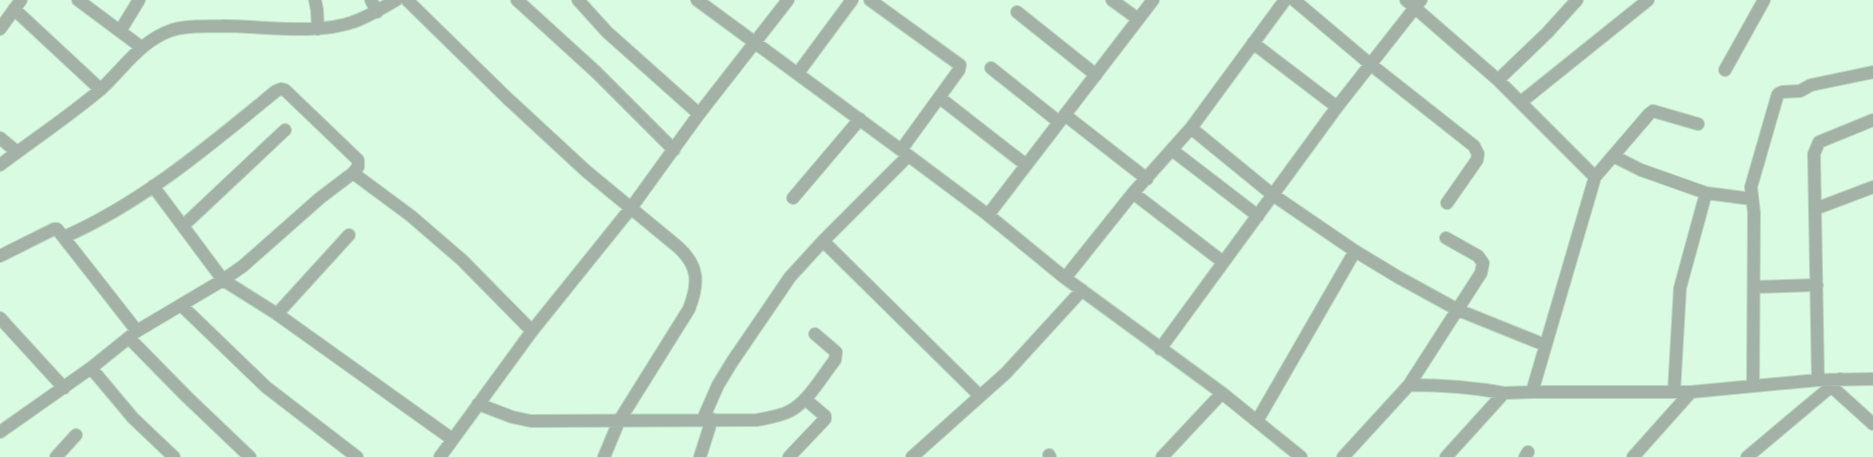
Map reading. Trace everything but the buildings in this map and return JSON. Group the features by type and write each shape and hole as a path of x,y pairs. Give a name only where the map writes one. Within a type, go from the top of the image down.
{"street":[{"path":"78,0 141,47"},
{"path":"120,31 139,0"},
{"path":"315,0 318,29"},
{"path":"371,0 377,12"},
{"path":"0,164 70,114 100,89 141,47 171,30 186,27 318,29 352,23 377,12 396,0"},
{"path":"408,0 507,98 586,171 689,257 696,273 695,294 689,309 619,421 604,457"},
{"path":"517,0 596,72 674,150"},
{"path":"578,0 613,37 699,114"},
{"path":"697,0 798,73 988,215 1065,278 1222,393 1301,457"},
{"path":"440,457 532,331 631,208 699,114 756,43 788,0"},
{"path":"798,73 852,0"},
{"path":"700,457 708,419 718,385 732,362 790,277 905,153 959,70 960,65 870,0"},
{"path":"1112,0 1138,20"},
{"path":"988,215 1153,0"},
{"path":"1065,278 1133,193 1191,128 1285,0"},
{"path":"1294,0 1370,64 1474,146 1478,154 1477,160 1447,203"},
{"path":"1498,80 1547,33 1577,0"},
{"path":"1521,102 1648,0"},
{"path":"1725,70 1764,0"},
{"path":"1160,348 1370,64 1414,2 1521,102 1595,177"},
{"path":"0,29 18,5 100,89"},
{"path":"1017,12 1096,75"},
{"path":"1253,43 1337,107"},
{"path":"991,68 1147,179"},
{"path":"1753,386 1755,287 1754,213 1750,187 1778,94 1782,92 1800,91 1811,85 1873,72"},
{"path":"0,432 92,368 133,335 223,280 242,266 320,198 353,173 358,167 358,160 285,90 281,89 276,91 153,186 81,230 64,237"},
{"path":"940,98 1026,165"},
{"path":"1532,392 1595,177 1653,111 1698,124"},
{"path":"793,198 860,119"},
{"path":"1818,380 1814,154 1819,142 1873,120"},
{"path":"1191,128 1273,195 1355,250 1428,295 1458,310 1545,345"},
{"path":"184,226 285,130"},
{"path":"0,138 17,152"},
{"path":"1172,150 1258,216"},
{"path":"1613,156 1641,170 1706,193 1752,200"},
{"path":"353,173 411,216 462,260 532,331"},
{"path":"153,186 223,280 277,314 452,439"},
{"path":"1815,209 1873,187"},
{"path":"1133,193 1223,262"},
{"path":"1674,392 1680,288 1706,193"},
{"path":"0,256 56,229 64,237 133,335 187,397 250,457"},
{"path":"277,314 349,235"},
{"path":"1343,457 1409,385 1481,273 1483,263 1478,256 1446,238"},
{"path":"823,241 980,396"},
{"path":"1257,421 1355,250"},
{"path":"1755,287 1817,285"},
{"path":"912,457 1006,373 1082,290"},
{"path":"181,305 266,387 358,457"},
{"path":"2,323 64,388"},
{"path":"478,404 512,417 531,420 757,420 791,411 805,399 837,356 836,352 815,334"},
{"path":"92,368 133,418 174,457"},
{"path":"1409,385 1452,385 1504,394 1532,392 1690,392 1818,380 1836,382 1873,379"},
{"path":"1836,382 1873,424"},
{"path":"1747,457 1836,382"},
{"path":"1633,457 1690,392"},
{"path":"1162,457 1222,393"},
{"path":"1446,457 1504,394"},
{"path":"789,457 825,419 825,416 805,399"},
{"path":"56,457 76,435"}]}
